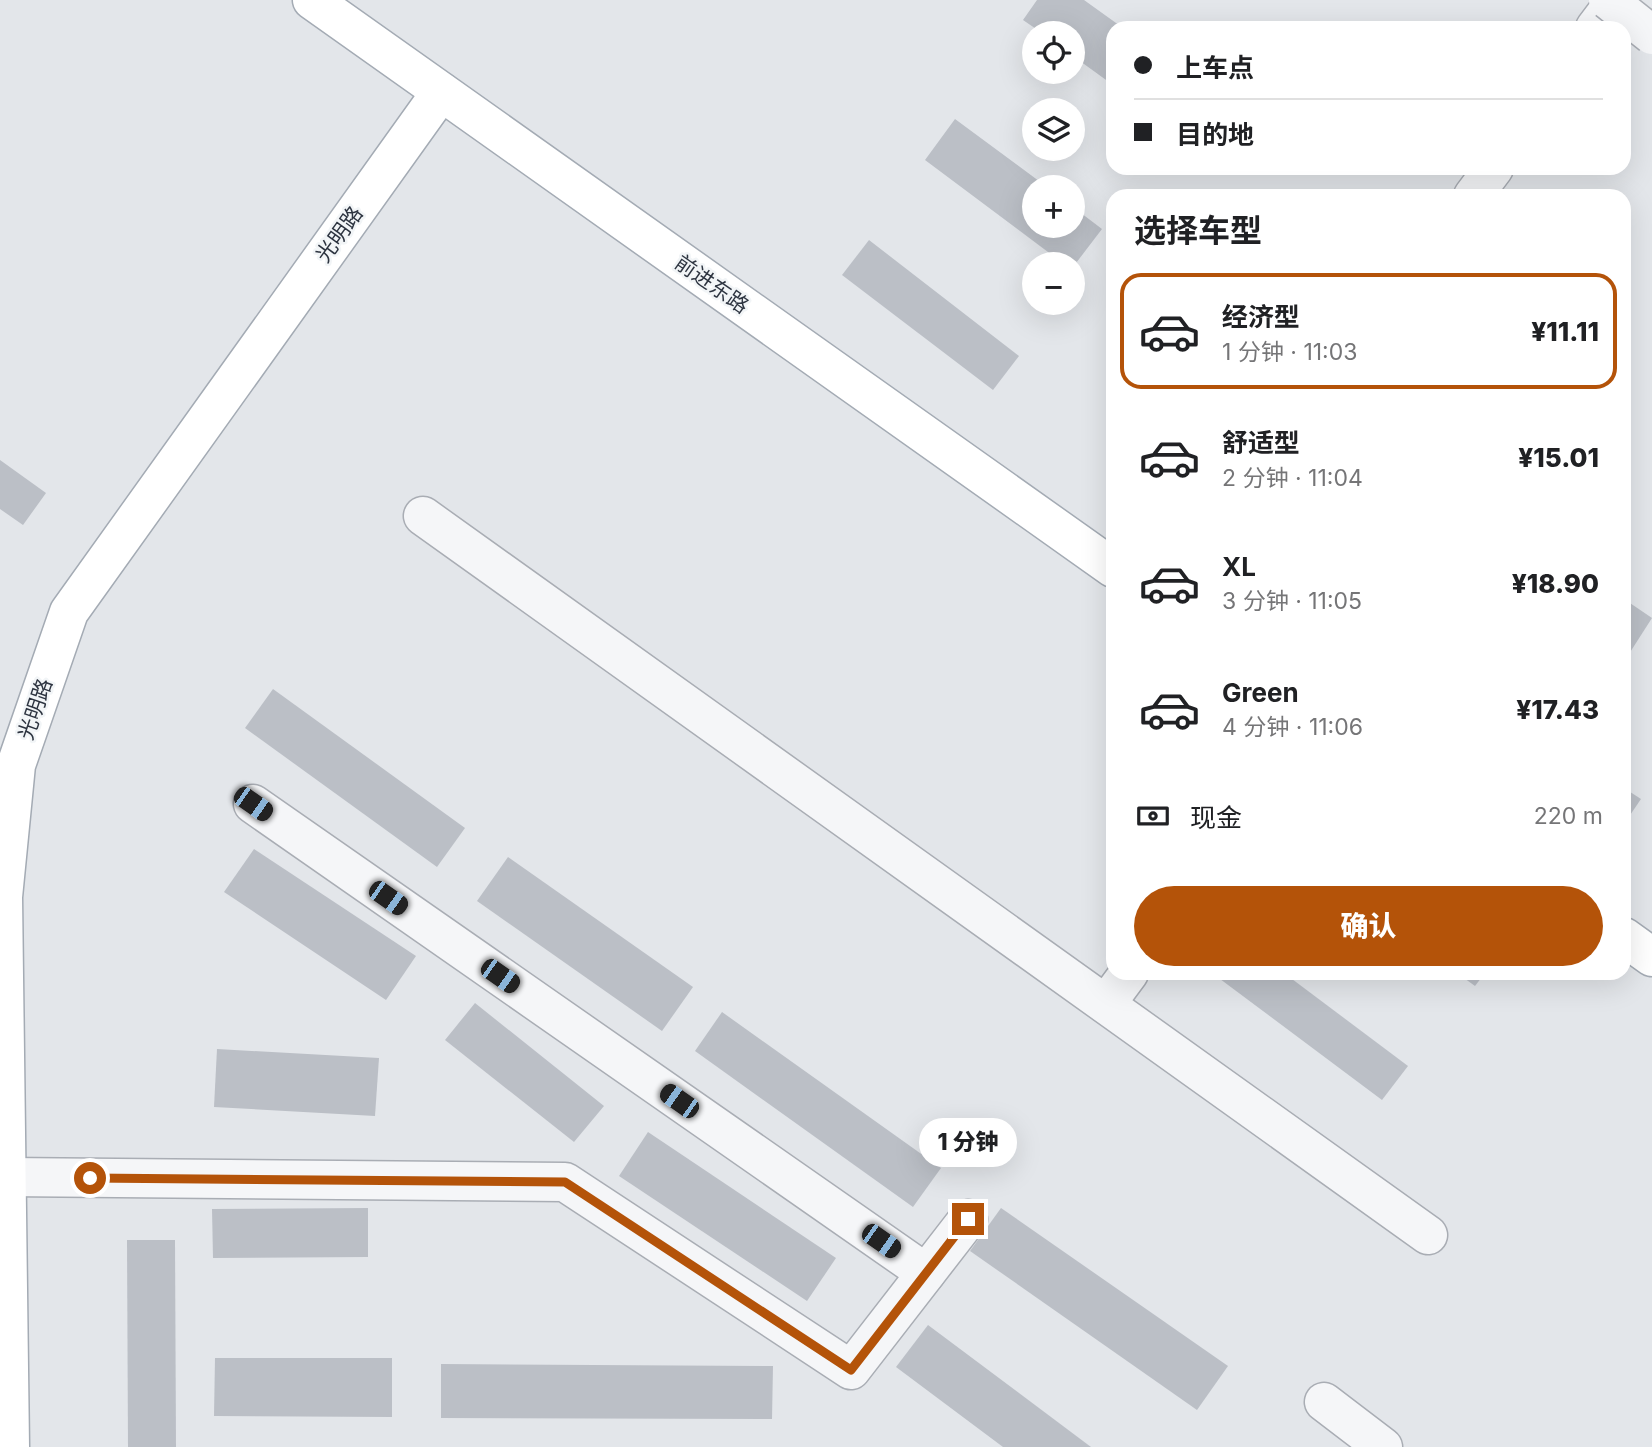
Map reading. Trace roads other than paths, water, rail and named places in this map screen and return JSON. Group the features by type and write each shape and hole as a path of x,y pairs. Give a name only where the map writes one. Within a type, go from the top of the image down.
{"main road":[{"name":"前进东路","path":"312,0 1106,563"},
{"name":"光明路","path":"10,1447 3,897 8,760 69,612 441,92"}],"street":[{"path":"1608,0 1652,35"},
{"path":"1600,21 1616,0"},
{"path":"423,516 1429,1235"},
{"path":"253,804 926,1273"},
{"path":"1106,1004 1124,980"},
{"path":"6,1177 565,1182 851,1370 968,1219"},
{"path":"1324,1402 1383,1447"}]}
